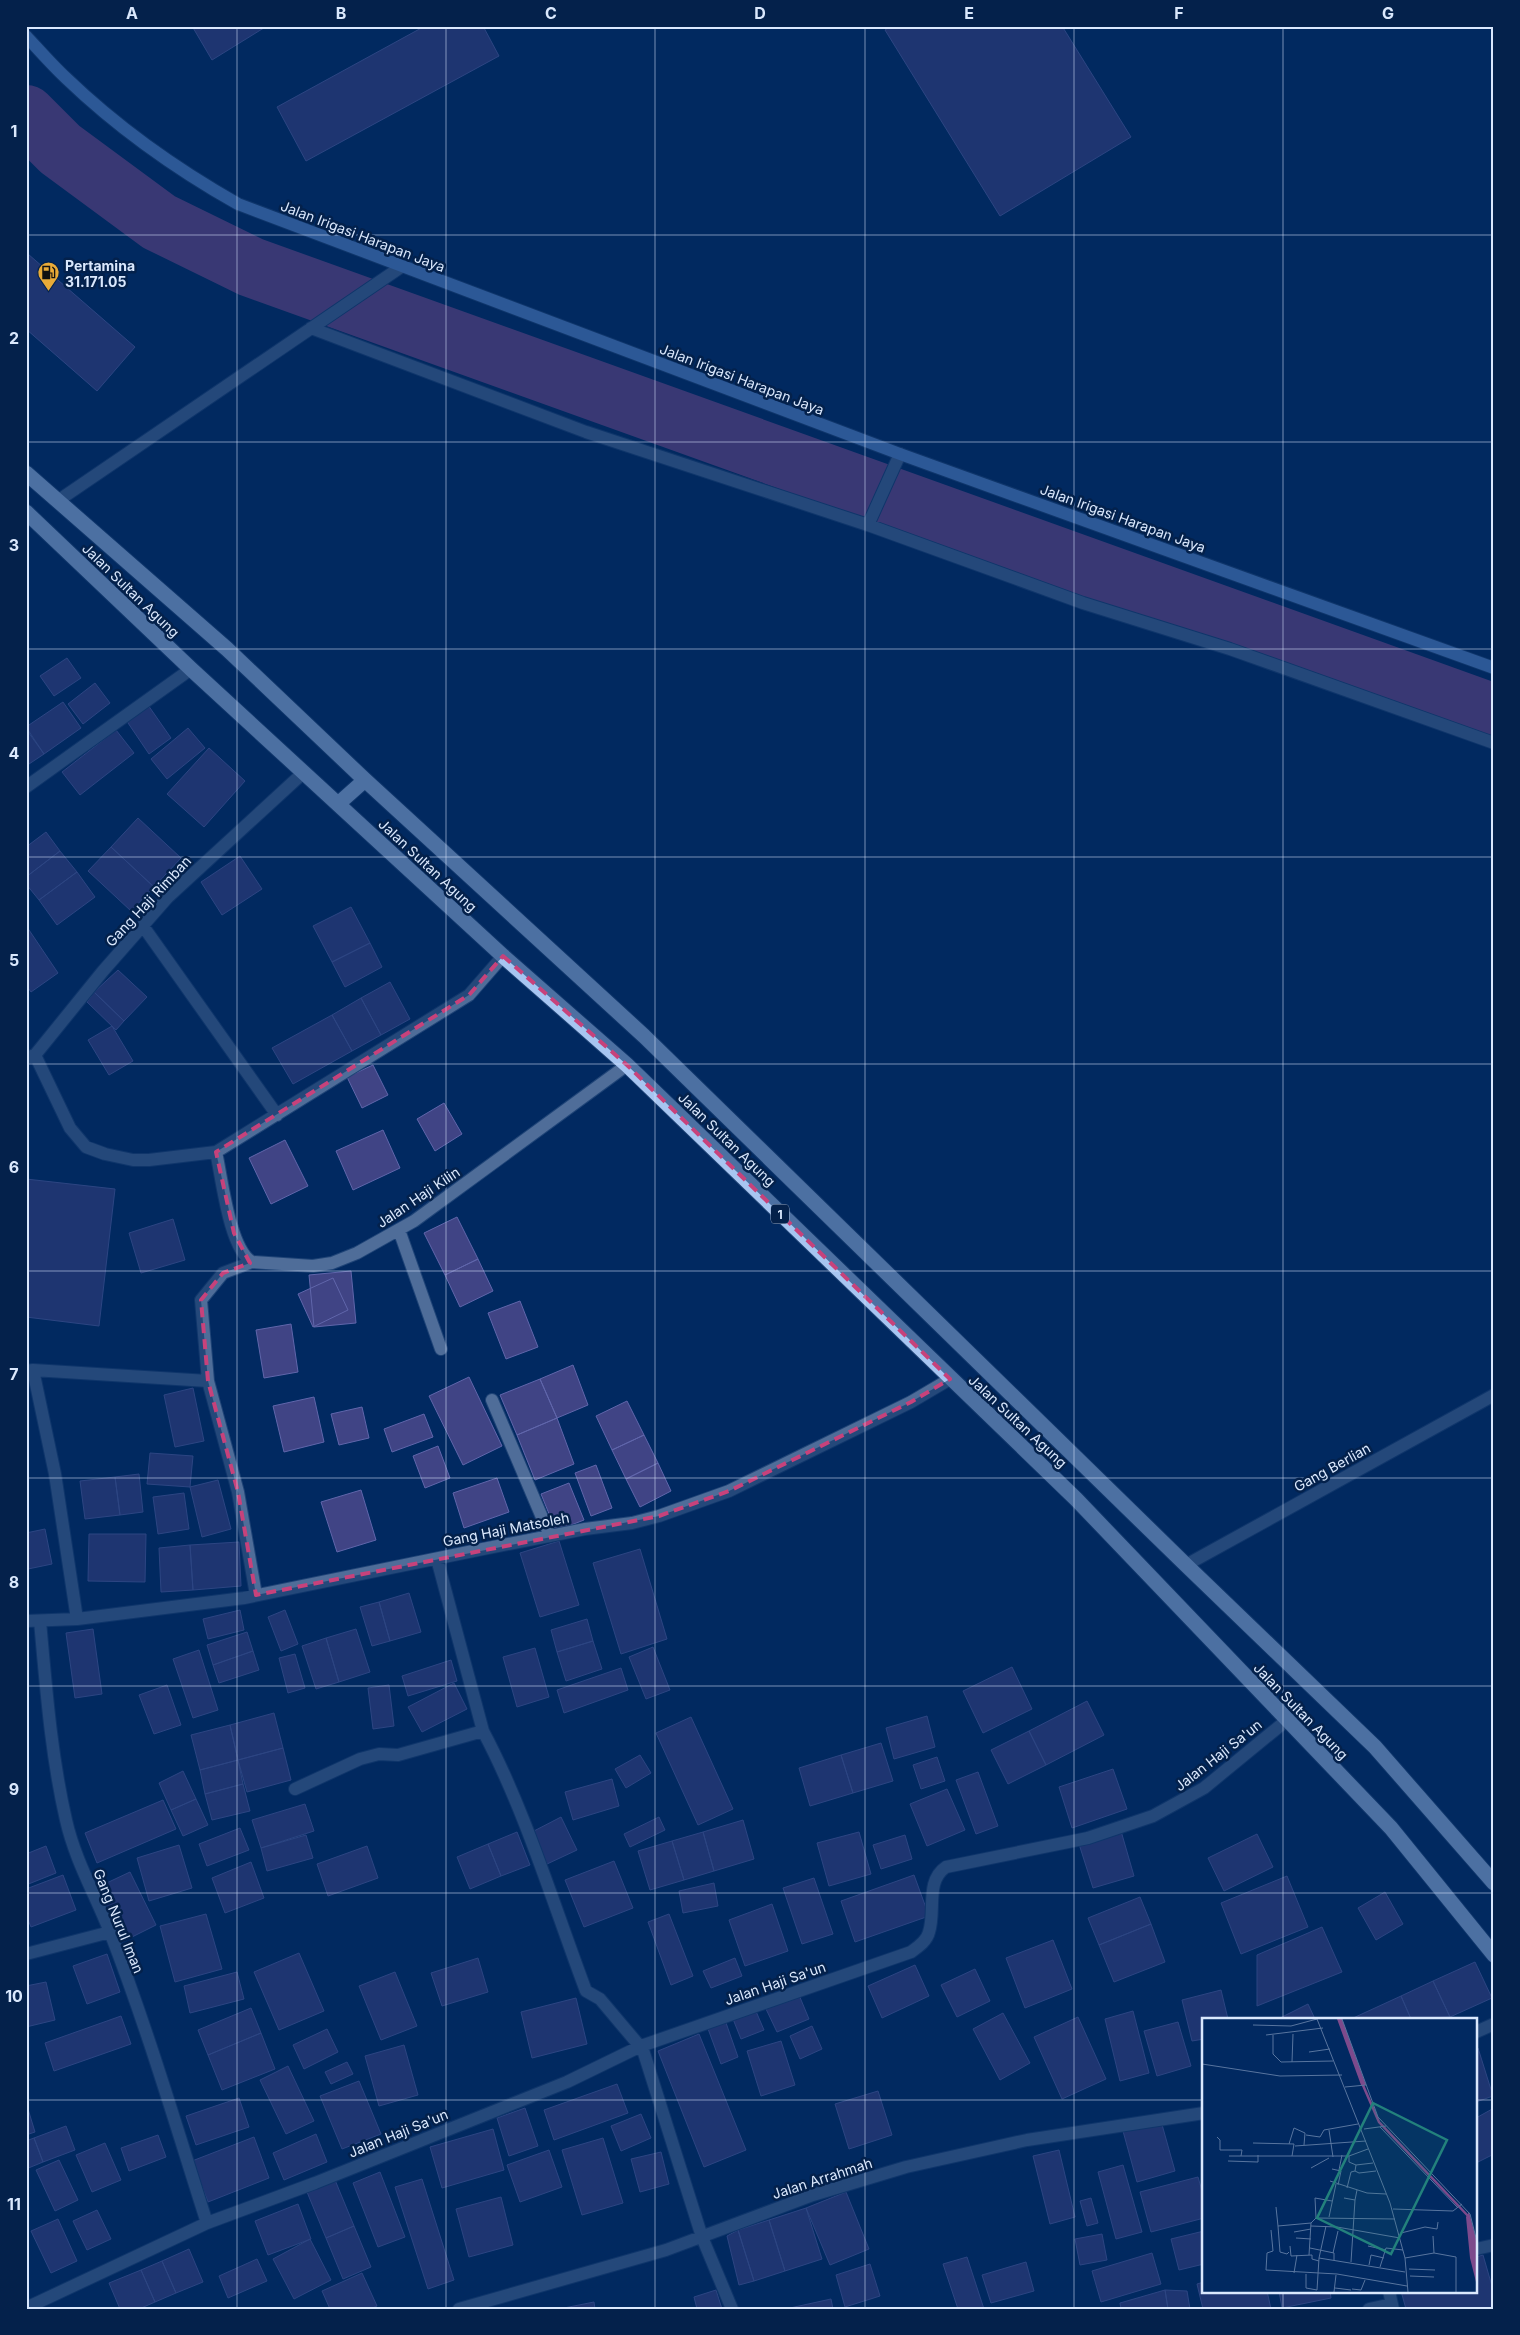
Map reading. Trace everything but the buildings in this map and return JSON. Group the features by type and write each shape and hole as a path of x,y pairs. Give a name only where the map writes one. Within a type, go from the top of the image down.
{"highway":[{"name":"Jalan Sultan Agung","path":"26,473 59,500 227,650 365,780 644,1036 1375,1748 1494,1883"},
{"name":"Jalan Sultan Agung","path":"26,512 191,670 502,956 627,1065 1076,1499 1391,1828 1494,1955"},
{"path":"338,804 365,780"}],"street":[{"name":"Jalan Irigasi Harapan Jaya","path":"26,36 65,77 131,134 202,183 238,204 900,454 1494,668"},
{"path":"59,500 311,328 379,284 401,267"},
{"path":"311,328 586,432 868,525 1083,603 1230,649 1494,743"},
{"path":"868,525 900,454"},
{"path":"26,787 191,670"},
{"name":"Gang Haji Rimban","path":"31,1056 103,971 182,884 303,773"},
{"path":"143,926 277,1114"},
{"path":"31,1056 70,1128 86,1146 105,1154 141,1160 216,1152 469,995 502,956"},
{"name":"Jalan Haji Kilin","path":"252,1262 313,1266 332,1263 357,1254 398,1230 627,1065"},
{"path":"216,1152 234,1233 247,1259 252,1262"},
{"path":"398,1230 441,1350"},
{"path":"252,1262 223,1273 201,1300 208,1381 238,1492 256,1595"},
{"path":"77,1619 55,1474 30,1370 208,1381"},
{"name":"Gang Haji Matsoleh","path":"26,1621 77,1619 256,1595 585,1529 632,1523 659,1516 729,1491 910,1402 950,1379"},
{"name":"Gang Berlian","path":"1186,1565 1494,1395"},
{"path":"492,1400 550,1536"},
{"path":"437,1558 483,1731 499,1760 586,1991 600,1999 641,2046 702,2237 732,2309"},
{"name":"Gang Nurul Iman","path":"40,1621 53,1750 66,1820 77,1859 110,1932 207,2223"},
{"name":"Jalan Haji Sa'un","path":"26,2308 207,2223 316,2183 567,2082 641,2046 911,1952 923,1943 929,1933 936,1877 939,1871 946,1867 1088,1838 1158,1814 1204,1788 1287,1720"},
{"path":"295,1789 360,1759 379,1754 398,1755 483,1731"},
{"path":"26,1954 110,1932"},
{"path":"1478,2031 1494,2024"},
{"name":"Jalan Arrahmah","path":"459,2309 666,2250 813,2195 906,2167 1027,2140 1202,2113"},
{"path":"1478,2249 1494,2245"},
{"path":"1369,2309 1391,2301"}],"highlighted area":[{"path":"503,956 627,1065 950,1379 911,1402 729,1491 659,1516 256,1595 238,1492 208,1381 201,1300 223,1273 250,1263 234,1233 216,1152 469,995"}],"waterway":[{"path":"26,115 60,149 159,222 251,267 1494,714"}],"place":[{"name":"Pertamina 31.171.05","path":"49,292"}]}
